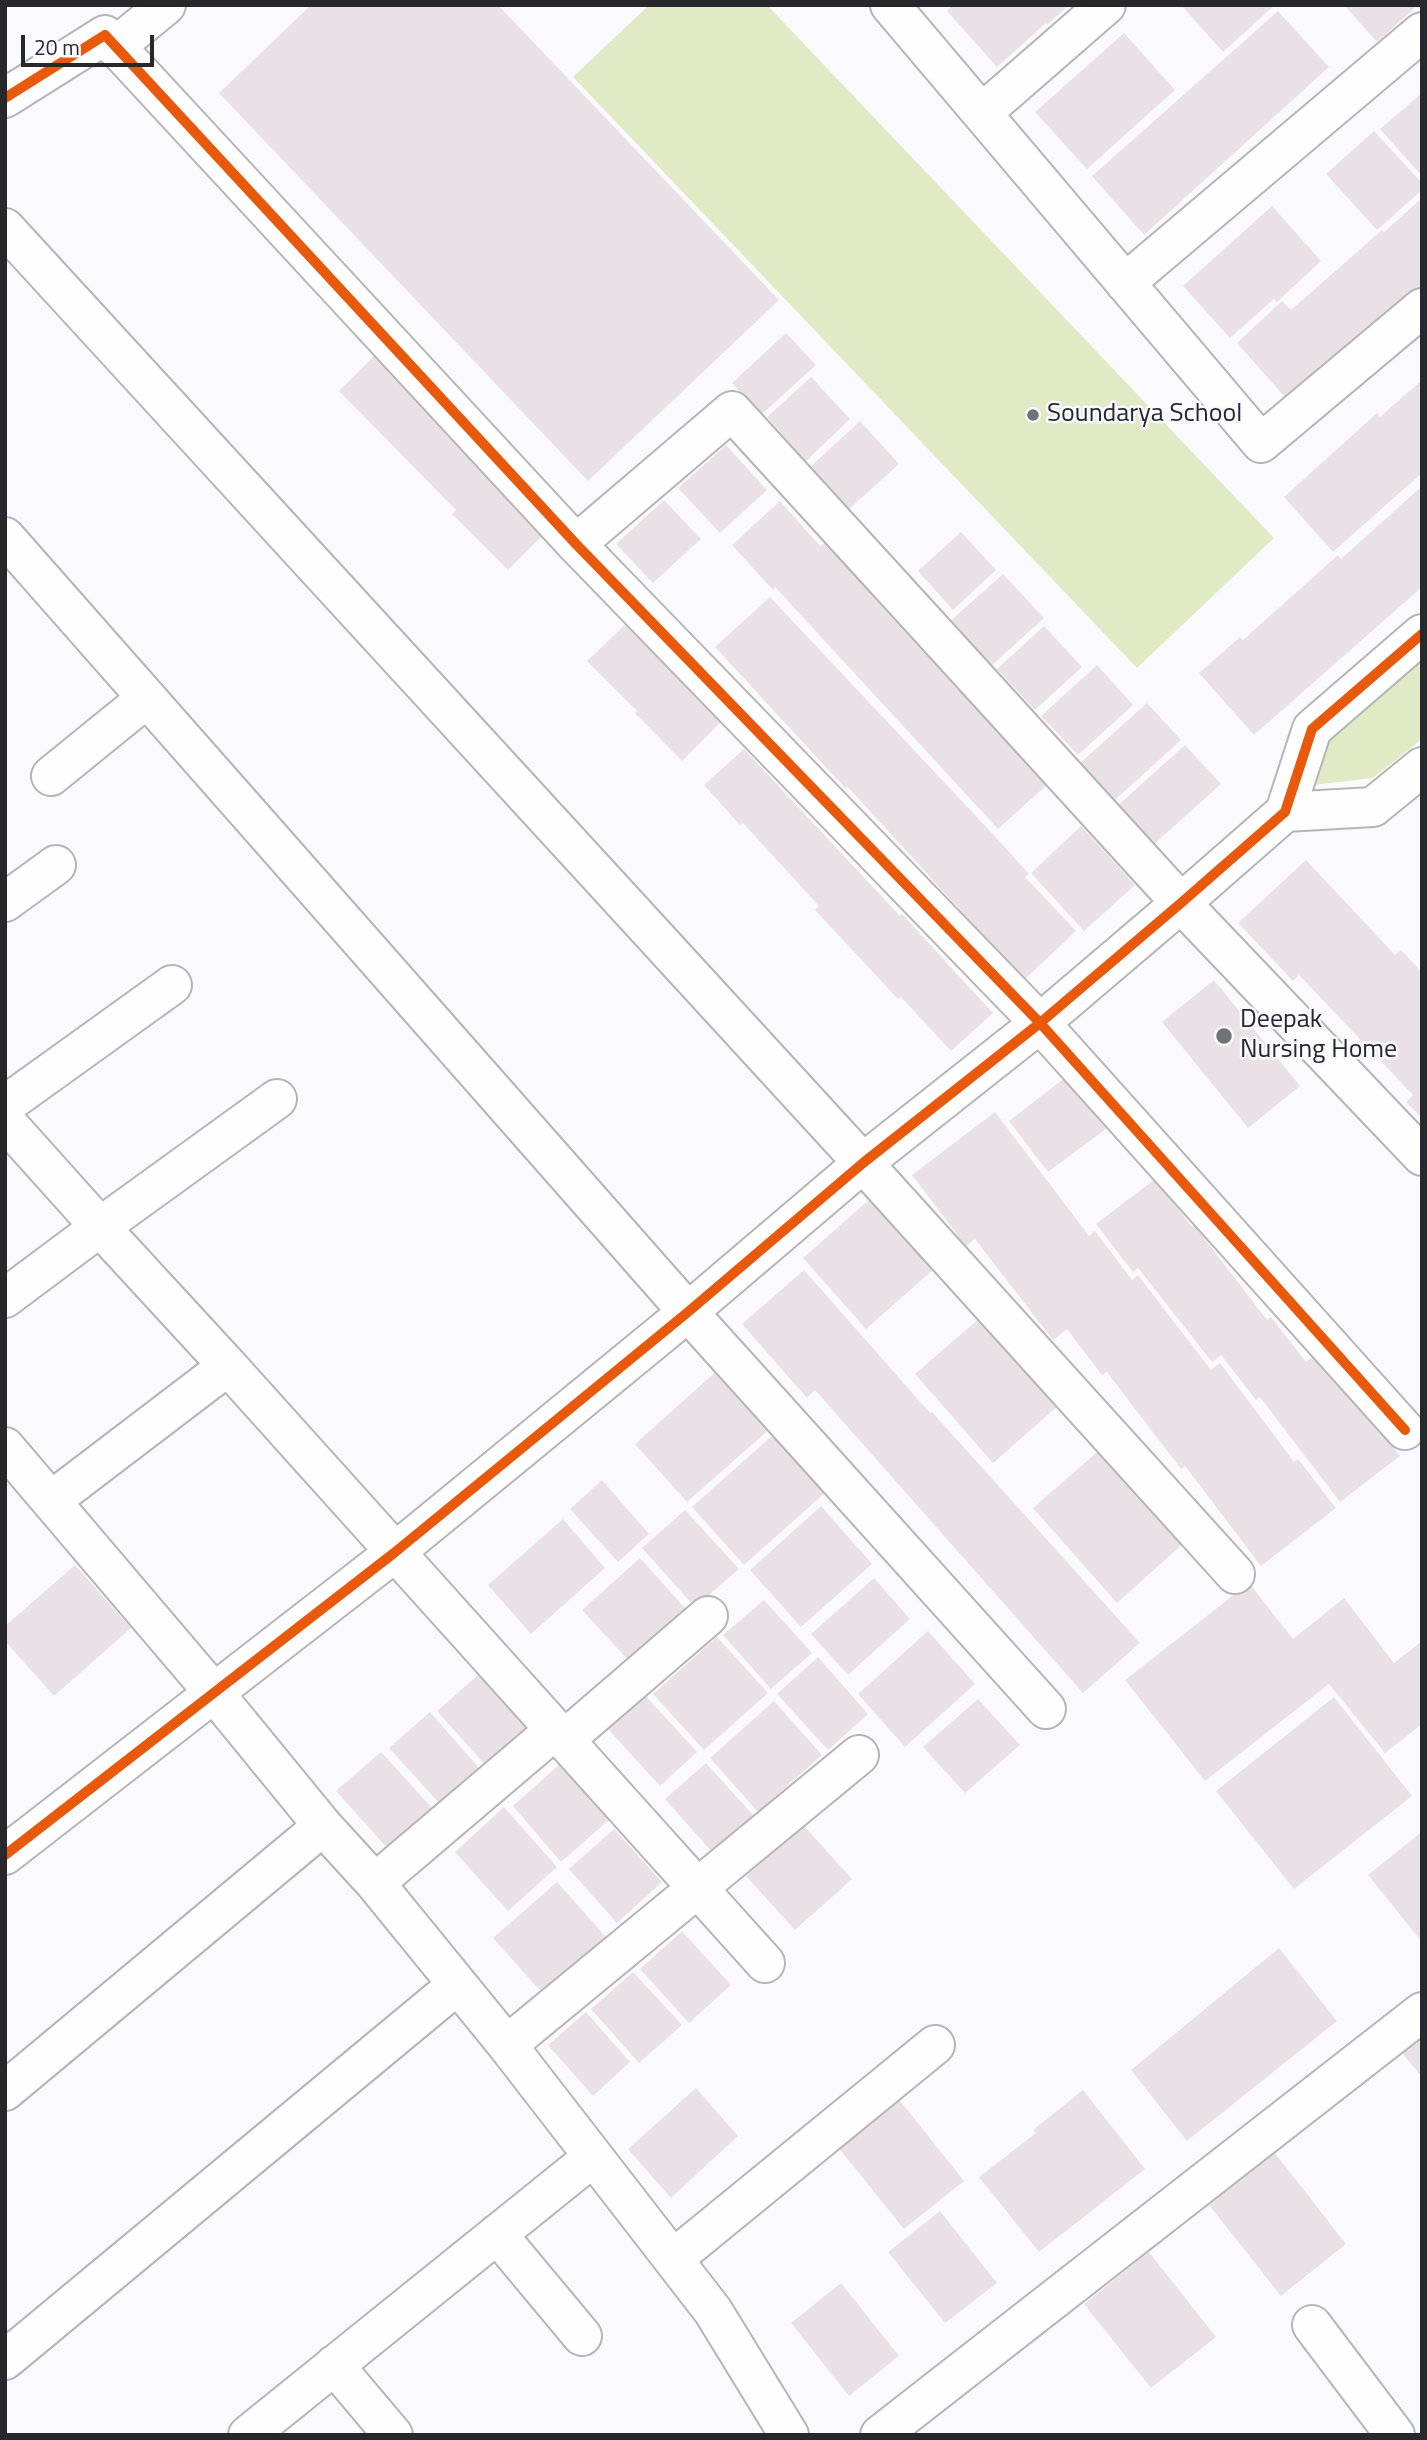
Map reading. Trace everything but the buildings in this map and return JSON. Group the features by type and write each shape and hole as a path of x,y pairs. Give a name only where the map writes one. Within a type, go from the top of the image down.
{"street":[{"path":"115,47 166,5"},
{"path":"890,5 1261,443 1422,308"},
{"path":"982,113 1106,5"},
{"path":"1125,283 1422,32"},
{"path":"5,98 105,35 576,544 1040,1023 1405,1430"},
{"path":"5,228 863,1163 1235,1574"},
{"path":"576,544 732,411 1181,902 1422,1156"},
{"path":"5,537 688,1312 1046,1709"},
{"path":"5,1855 394,1552 688,1312 863,1163 1040,1023 1285,813 1312,729 1422,634"},
{"path":"51,776 147,698"},
{"path":"1285,813 1373,807 1422,767"},
{"path":"5,902 56,865"},
{"path":"5,1105 172,985"},
{"path":"5,1298 278,1099"},
{"path":"5,1122 765,1963"},
{"path":"52,1500 228,1366"},
{"path":"5,1447 215,1693 323,1826 375,1883 507,2045 713,2311 776,2429"},
{"path":"375,1883 708,1616"},
{"path":"507,2045 859,1755"},
{"path":"5,2091 323,1826"},
{"path":"5,2360 457,1985"},
{"path":"880,2435 1422,2012"},
{"path":"673,2259 935,2045"},
{"path":"248,2435 593,2157"},
{"path":"497,2234 582,2336"},
{"path":"1312,2325 1395,2435"},
{"path":"334,2365 393,2435"}],"green space":[{"path":"649,5 767,5 1274,538 1137,668 573,77"},
{"path":"1422,650 1422,739 1373,778 1313,785 1334,725"}],"cycle path":[{"path":"5,98 105,35 576,544 1040,1023 1405,1430"},
{"path":"5,1855 394,1553 688,1312 863,1163 1040,1023 1181,903 1285,812 1312,729 1422,634"}],"place":[{"name":"Soundarya School","path":"1033,415"},
{"name":"Deepak Nursing Home","path":"1224,1036"}]}
